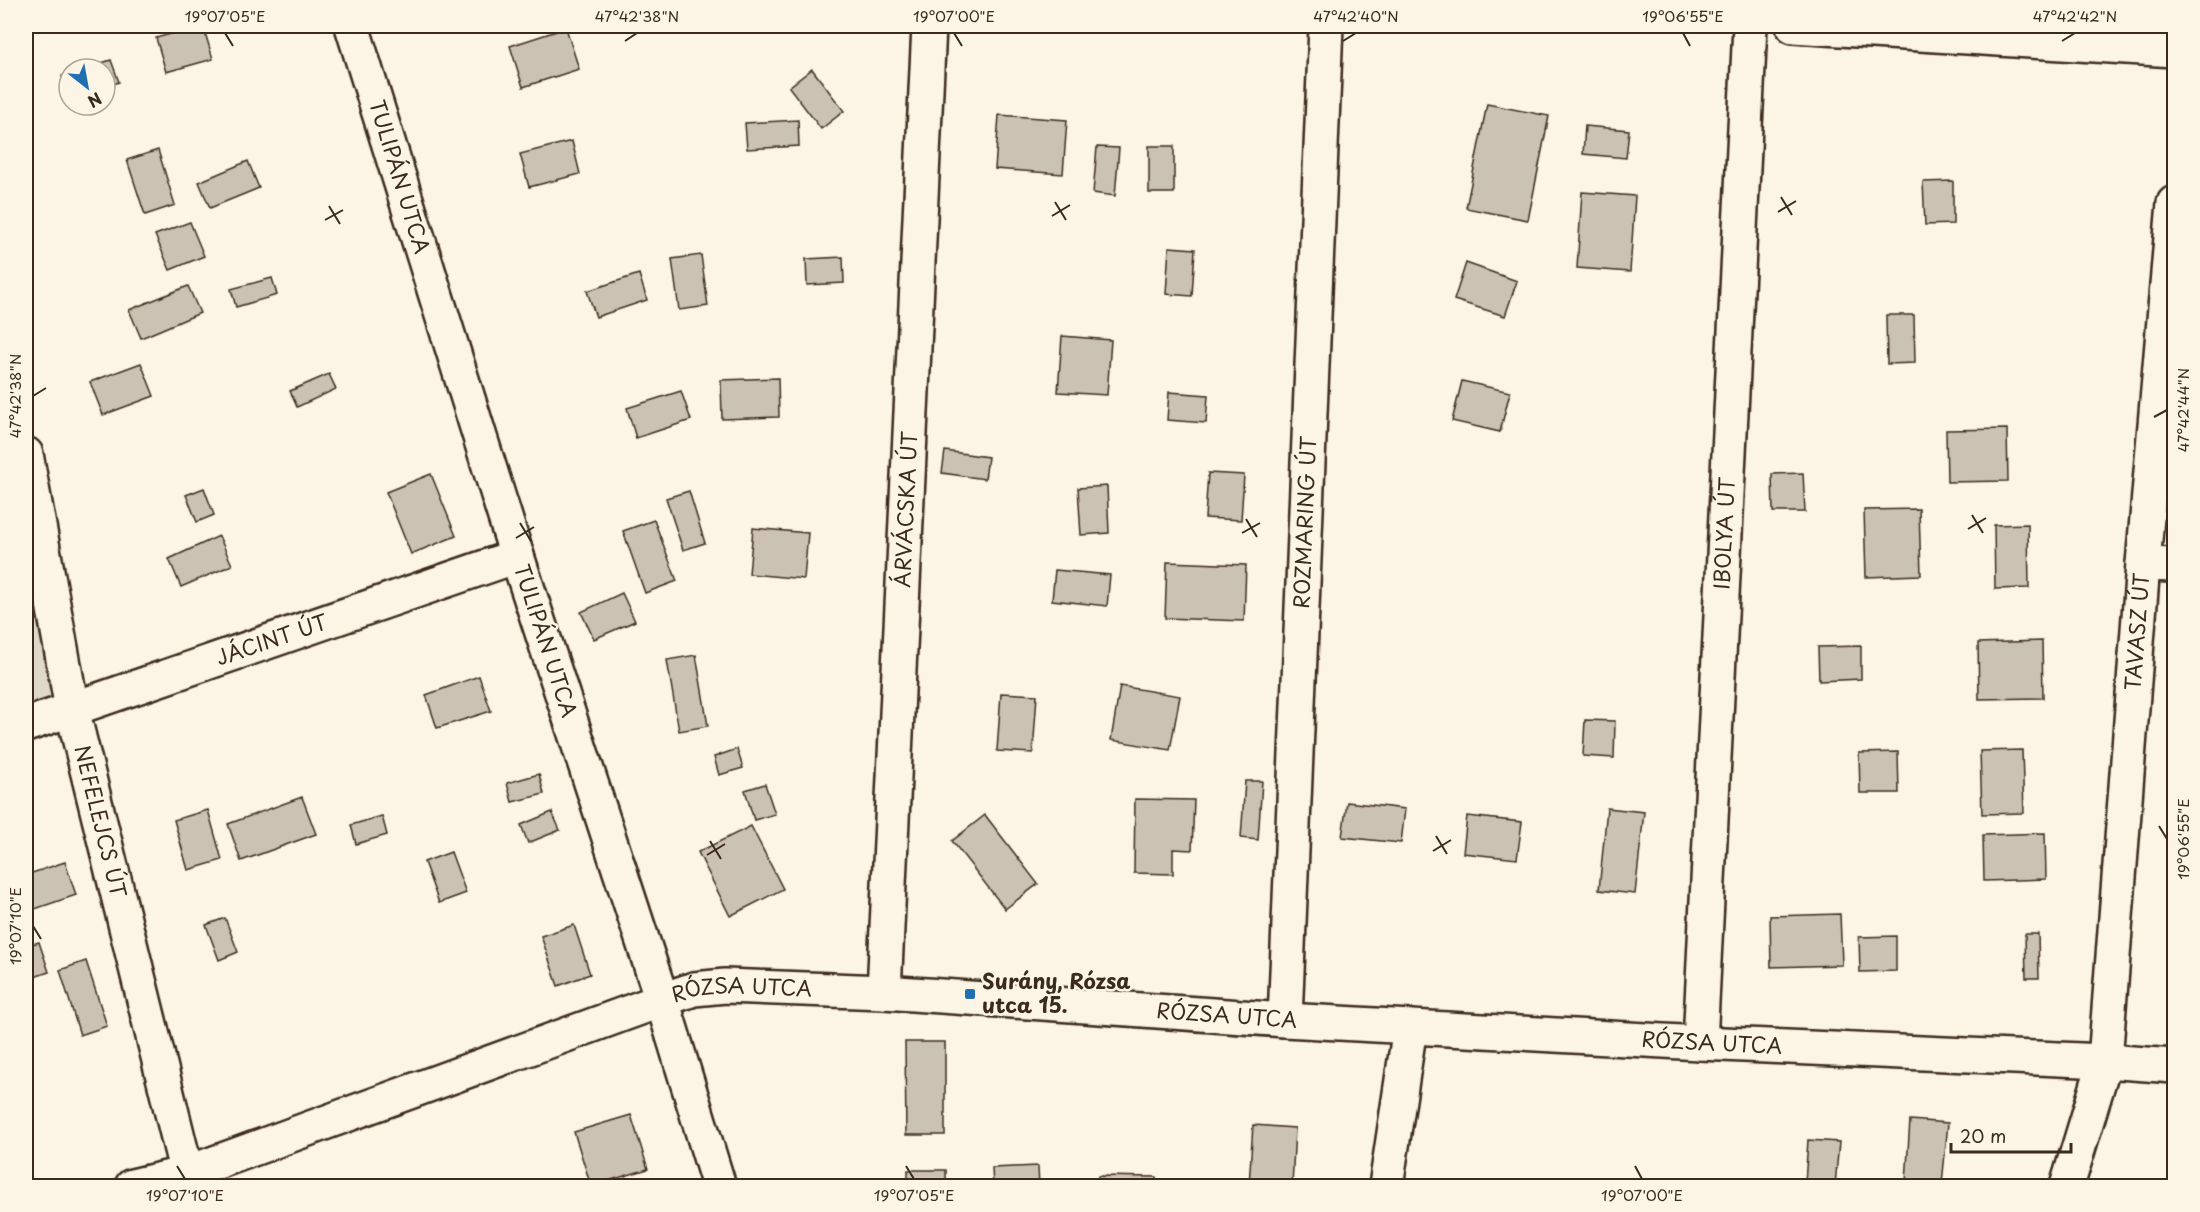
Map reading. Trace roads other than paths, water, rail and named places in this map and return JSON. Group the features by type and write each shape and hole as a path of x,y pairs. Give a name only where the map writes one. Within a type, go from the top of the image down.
{"street":[{"name":"TULIPÁN UTCA","path":"352,26 517,556 662,1000 719,1186"},
{"name":"ÁRVÁCSKA ÚT","path":"884,992 929,26"},
{"name":"ROZMARING ÚT","path":"1285,1020 1326,26"},
{"name":"IBOLYA ÚT","path":"1700,1043 1750,26"},
{"path":"1793,26 2175,50"},
{"name":"TAVASZ ÚT","path":"2067,1186 2105,1061 2159,565 2175,202"},
{"name":"NEFELEJCS ÚT","path":"26,454 72,710 188,1180"},
{"name":"JÁCINT ÚT","path":"26,725 517,556"},
{"name":"RÓZSA UTCA","path":"132,1186 188,1180 662,1000 694,989 725,986 884,992 1285,1020 1700,1043 2175,1066"},
{"path":"1386,1186 1410,1027"}],"place":[{"name":"Surány, Rózsa utca 15.","path":"970,994"}]}
